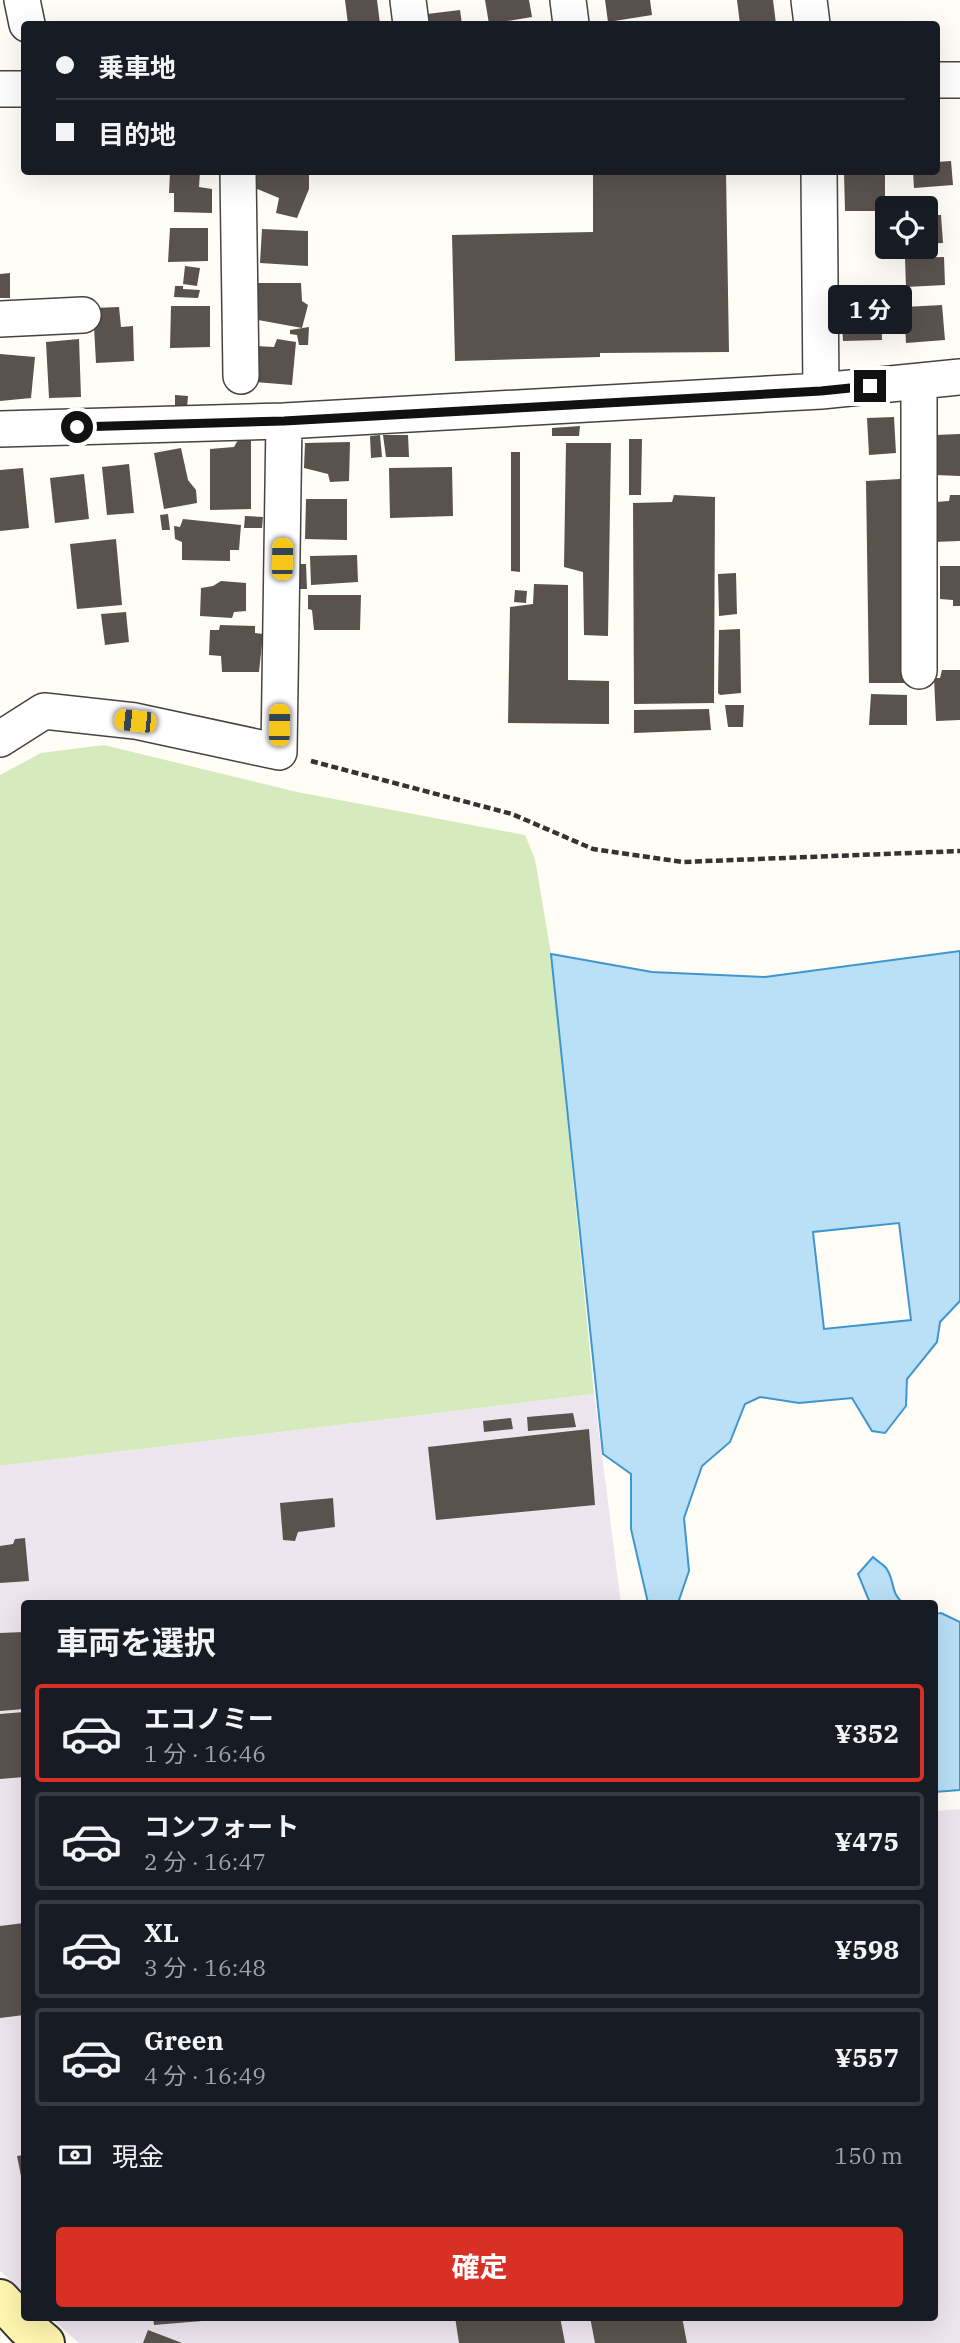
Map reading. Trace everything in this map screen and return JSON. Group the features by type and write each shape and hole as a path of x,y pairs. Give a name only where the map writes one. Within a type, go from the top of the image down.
{"main road":[{"path":"0,2300 45,2343"}],"street":[{"path":"22,0 26,21"},
{"path":"408,0 411,21"},
{"path":"568,0 571,21"},
{"path":"810,0 812,21"},
{"path":"940,80 960,80"},
{"path":"0,89 21,89"},
{"path":"238,175 241,376"},
{"path":"820,175 821,391"},
{"path":"0,319 83,315"},
{"path":"0,429 284,421 821,391 960,377"},
{"path":"919,381 934,626 919,671"},
{"path":"0,739 44,711 135,721 279,752 284,421"}],"path":[{"path":"279,752 512,814 593,849 682,862 960,851"}],"shaded area":[{"path":"594,1394 621,1600 21,1600 21,2290 0,2271 0,1466"},
{"path":"960,1809 960,2343 79,2343 54,2321 938,2321 938,1811"}],"green space":[{"path":"104,745 297,792 525,835 535,859 551,954 594,1394 0,1466 0,775 41,753"}],"water":[{"path":"960,951 960,1301 940,1322 937,1342 907,1379 906,1406 885,1433 872,1431 852,1398 799,1403 760,1397 745,1404 730,1442 702,1466 684,1518 689,1571 679,1600 647,1600 631,1529 631,1474 603,1454 551,954 652,972 765,977","holes":["899,1223 911,1320 824,1329 813,1232"]},
{"path":"873,1557 886,1568 900,1600 869,1600 858,1574"},
{"path":"938,1613 960,1622 960,1790 938,1792"}],"building":[{"path":"345,0 377,0 380,21 348,21"},
{"path":"485,0 529,0 532,17 488,21"},
{"path":"605,0 650,0 652,15 608,21"},
{"path":"737,0 773,0 776,21 740,21"},
{"path":"460,10 462,21 428,21 427,14"},
{"path":"951,161 953,185 914,188 913,175 940,175 940,162"},
{"path":"170,175 200,175 199,187 212,189 212,213 174,212 174,193 169,193"},
{"path":"256,175 309,175 309,189 297,218 276,213 279,198 255,188"},
{"path":"593,175 726,175 729,352 600,353 600,357 455,361 452,235 593,232"},
{"path":"844,175 885,175 885,196 875,196 875,211 845,211"},
{"path":"938,215 941,215 943,243 938,243"},
{"path":"170,228 208,228 208,261 168,262"},
{"path":"262,229 308,231 308,266 260,263"},
{"path":"944,257 945,285 906,287 905,259"},
{"path":"185,266 200,268 197,286 183,284"},
{"path":"10,273 10,298 0,298 0,274"},
{"path":"254,283 301,283 302,301 308,305 302,328 252,319"},
{"path":"175,286 200,290 198,298 174,297"},
{"path":"942,305 945,340 906,343 904,307"},
{"path":"171,306 210,306 210,347 170,348"},
{"path":"119,307 121,327 133,326 134,361 96,363 93,308"},
{"path":"881,311 882,340 843,341 841,312"},
{"path":"309,327 308,345 299,345 297,335 290,334 290,330"},
{"path":"79,339 81,397 49,398 46,342"},
{"path":"277,339 296,342 292,385 255,382 256,346 274,347"},
{"path":"0,354 35,357 31,398 0,401"},
{"path":"175,395 188,396 187,408 175,408"},
{"path":"894,417 896,453 869,455 867,418"},
{"path":"580,426 579,436 552,436 552,428"},
{"path":"960,434 960,476 935,475 935,435"},
{"path":"380,435 382,457 371,458 370,436"},
{"path":"383,435 408,435 409,457 386,457"},
{"path":"629,439 642,439 641,495 629,495"},
{"path":"238,440 251,441 251,509 210,510 210,449 234,447"},
{"path":"350,442 349,481 330,482 328,474 304,468 305,443"},
{"path":"566,443 611,443 608,636 584,635 583,572 564,567"},
{"path":"181,448 188,480 196,490 197,503 164,509 154,453"},
{"path":"511,452 520,452 520,572 511,571"},
{"path":"129,464 134,513 107,515 102,467"},
{"path":"452,467 453,516 390,518 389,468"},
{"path":"23,468 29,528 0,531 0,470"},
{"path":"84,474 89,519 55,523 50,478"},
{"path":"900,479 904,683 869,683 866,481"},
{"path":"674,495 715,497 714,703 634,704 633,503 672,502"},
{"path":"950,495 960,495 960,541 933,542 935,502 949,501"},
{"path":"306,499 347,499 347,540 305,539"},
{"path":"168,514 170,530 162,530 160,515"},
{"path":"245,516 263,517 262,528 244,528"},
{"path":"183,519 241,525 239,550 230,550 230,561 182,560 182,542 175,539 174,526 180,527"},
{"path":"116,539 122,605 77,609 70,544"},
{"path":"357,555 358,582 311,585 310,556"},
{"path":"297,564 306,564 307,589 298,589"},
{"path":"940,566 960,566 960,606 953,606 953,600 940,599"},
{"path":"736,573 737,614 719,616 718,574"},
{"path":"221,581 246,583 246,611 234,612 232,618 200,616 201,588"},
{"path":"534,584 568,585 568,680 609,681 609,724 508,723 510,607 533,604"},
{"path":"515,590 527,591 526,603 514,602"},
{"path":"308,595 361,595 360,630 314,630 312,610 308,609"},
{"path":"126,612 129,642 105,645 101,614"},
{"path":"220,625 255,626 255,633 263,634 259,672 222,672 221,656 209,655 210,630 219,630"},
{"path":"740,629 741,693 720,695 719,630"},
{"path":"942,670 960,670 960,720 936,721 934,678 940,678"},
{"path":"871,694 907,695 907,725 869,725"},
{"path":"725,705 744,705 743,727 728,727"},
{"path":"709,709 711,730 634,733 634,710"},
{"path":"573,1413 576,1427 528,1431 527,1417"},
{"path":"511,1418 513,1429 484,1432 483,1421"},
{"path":"589,1429 595,1505 436,1520 428,1447"},
{"path":"333,1498 335,1527 298,1532 295,1541 283,1540 280,1503"},
{"path":"25,1538 29,1581 0,1583 0,1546"},
{"path":"21,1632 21,1709 0,1711 0,1633"},
{"path":"21,1712 21,1777 0,1779 0,1714"},
{"path":"21,1923 21,2015 0,2018 0,1926"},
{"path":"21,2155 21,2176 17,2156"},
{"path":"154,2321 202,2321 154,2325"},
{"path":"456,2321 561,2321 565,2343 459,2343"},
{"path":"591,2321 683,2321 687,2343 595,2343"},
{"path":"148,2330 182,2343 143,2343"}],"route":[{"path":"77,427 284,421 870,386"}]}
